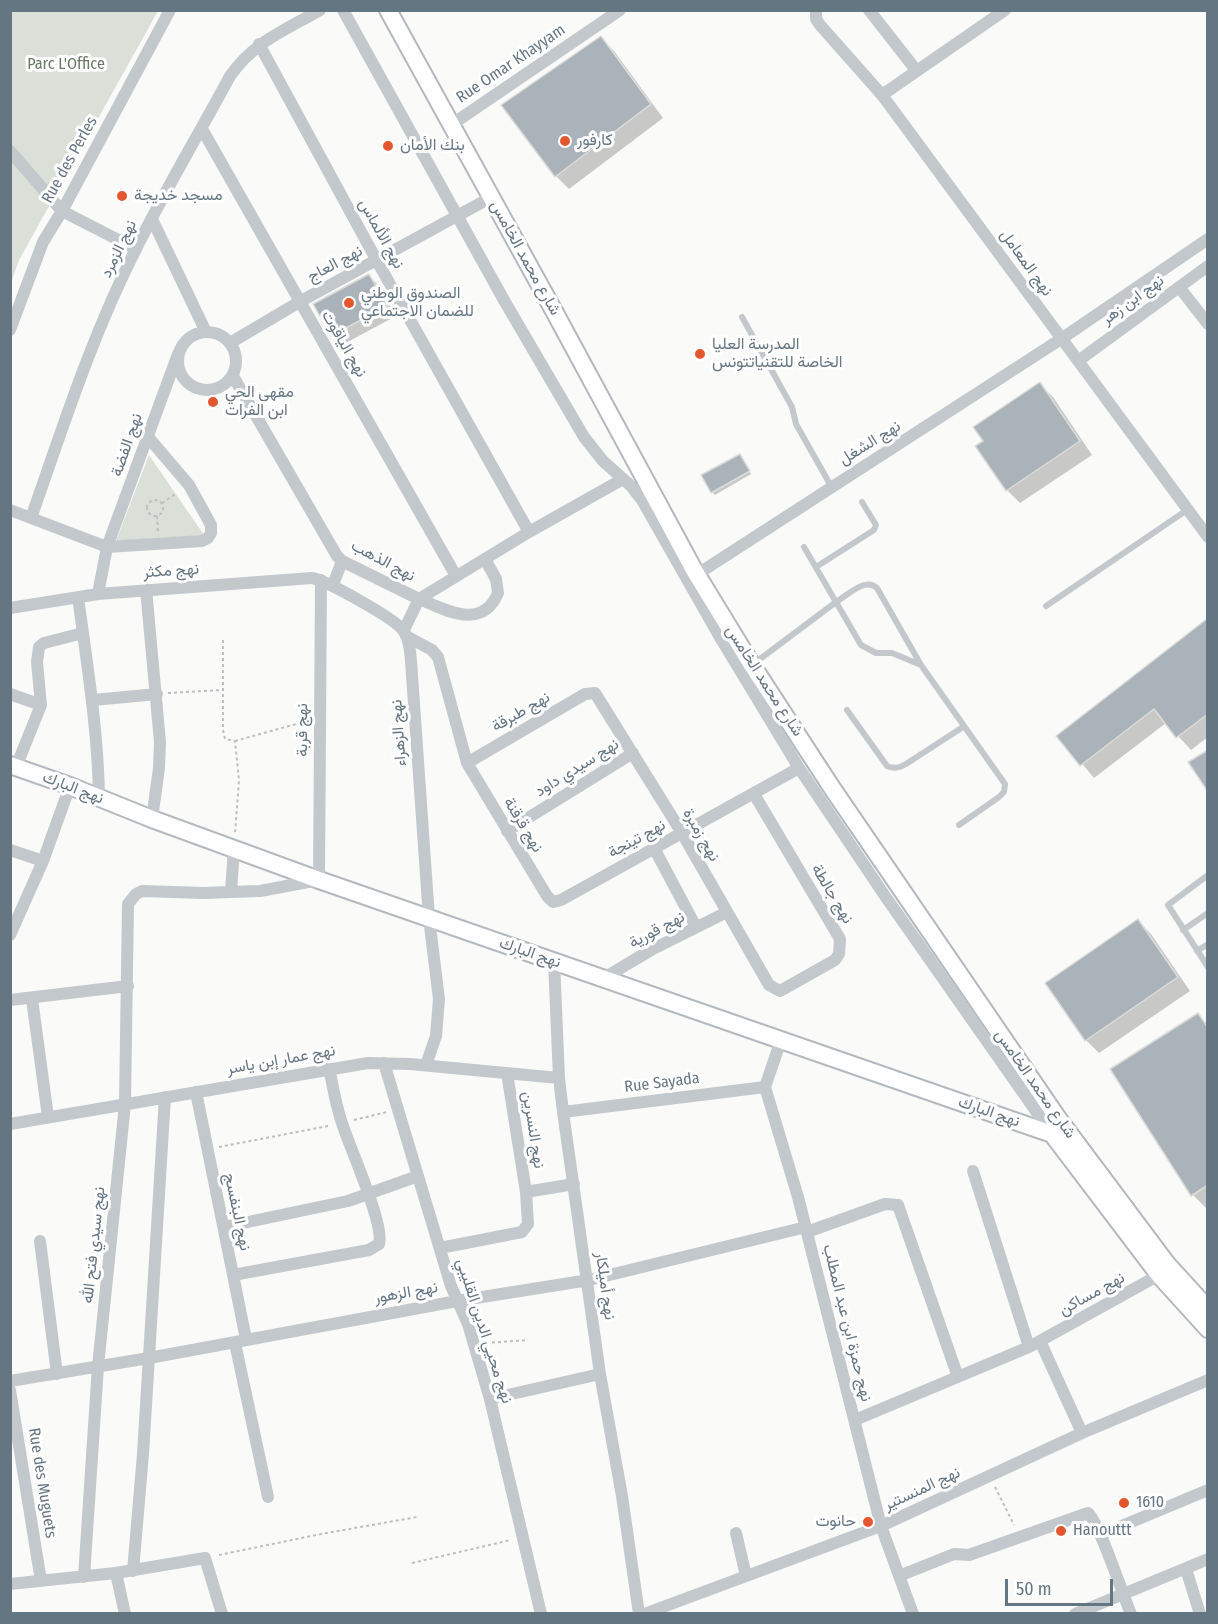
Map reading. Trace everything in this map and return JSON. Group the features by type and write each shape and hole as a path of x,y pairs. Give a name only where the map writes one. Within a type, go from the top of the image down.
{"main road":[{"name":"شارع محمد الخامس","path":"388,10 696,574 752,665 832,788 1057,1117 1167,1264 1208,1309"},
{"name":"نهج البارك","path":"13,766 319,880 1052,1134"},
{"path":"1052,1134 1159,1275 1208,1329"}],"street":[{"name":"Rue des Perles","path":"10,330 43,242 170,10"},
{"name":"نهج الزمرد","path":"31,518 84,365 136,249 230,76 242,60 259,44 320,10"},
{"path":"343,10 457,216 584,437 603,461 637,492 721,639 799,768 891,905 1052,1134"},
{"name":"Rue Omar Khayyam","path":"451,125 620,10"},
{"name":"نهج المعامل","path":"816,10 816,19 820,25 882,95 1208,537"},
{"path":"869,10 916,70"},
{"path":"882,95 1005,10"},
{"name":"نهج الألماس","path":"259,44 377,261 529,532"},
{"name":"نهج الياقوت","path":"202,129 456,576"},
{"path":"10,151 62,211 136,249"},
{"name":"نهج العاج","path":"230,343 490,198"},
{"path":"153,219 206,332"},
{"name":"نهج الشغل","path":"696,574 1061,339 1208,239"},
{"name":"نهج ابن زهر","path":"1078,361 1208,266"},
{"path":"1179,287 1208,324"},
{"path":"206,332 219,335 230,343 236,359 233,376 220,388 204,391 188,385 178,371 178,354 180,347 191,336 206,332"},
{"name":"نهج الفضة","path":"98,594 106,547 178,354"},
{"name":"نهج الذهب","path":"233,376 329,544 342,561 419,599 529,532 623,479"},
{"path":"10,510 106,547 202,541 208,538 211,525 189,485 148,437"},
{"path":"327,583 394,622 405,633 419,599 465,615 479,614 485,610 498,593 496,579 485,559"},
{"name":"نهج قربة","path":"319,880 320,717 327,583 342,561"},
{"name":"نهج مكثر","path":"10,608 98,594 146,590 304,578 327,583"},
{"path":"146,590 160,742 152,819"},
{"path":"78,597 93,700 99,798"},
{"path":"13,766 41,705 37,662 39,647 44,643 83,633"},
{"name":"نهج قرقنة","path":"405,633 432,650 440,661 467,763 547,896 553,902"},
{"name":"نهج الزهراء","path":"405,633 411,661 429,918 436,969 439,1018 436,1036 426,1065"},
{"name":"نهج طبرقة","path":"467,763 585,694 592,693"},
{"name":"نهج زمبرة","path":"592,693 597,695 682,833 770,985 775,990 783,990"},
{"path":"10,694 41,705"},
{"path":"93,700 157,694"},
{"name":"نهج سيدي داود","path":"507,831 633,753"},
{"name":"نهج تينجة","path":"553,902 561,900 799,768"},
{"path":"12,929 43,861 70,786"},
{"name":"نهج جالطة","path":"754,794 840,939 839,954 835,960 783,990"},
{"path":"234,848 231,892 278,889 319,880"},
{"path":"654,848 696,927"},
{"path":"10,850 43,861"},
{"name":"نهج سيدي فتح الله","path":"84,1577 98,1366 125,1104 127,916 130,900 142,891 231,892"},
{"name":"نهج قورية","path":"604,978 726,912"},
{"name":"نهج أميلكار","path":"554,961 559,1078 563,1112 589,1281 600,1374 622,1496 639,1614"},
{"path":"10,1000 128,986"},
{"path":"32,999 48,1117"},
{"path":"765,1087 781,1040"},
{"name":"نهج عمار إبن ياسر","path":"10,1124 329,1068 384,1063 559,1078"},
{"name":"نهج محيي الدين القليبي","path":"384,1063 440,1248 474,1344 490,1399 541,1614"},
{"path":"233,1275 372,1249 378,1244 380,1235 368,1194 342,1124 329,1068"},
{"name":"نهج النسرين","path":"440,1248 522,1232 527,1226 529,1219 526,1192 507,1073"},
{"name":"Rue Sayada","path":"563,1112 765,1087"},
{"name":"نهج حمزة ابن عبد المطلب","path":"765,1087 806,1229 881,1526 913,1614"},
{"name":"نهج البنفسج","path":"196,1092 233,1275 241,1341 268,1497"},
{"path":"133,1570 165,1097"},
{"path":"973,1171 1034,1344 1082,1433"},
{"path":"224,1227 314,1209 368,1194 418,1176"},
{"path":"526,1192 574,1184"},
{"name":"نهج الزهور","path":"10,1381 149,1358 457,1301 589,1281 806,1229 885,1204 898,1205 958,1377"},
{"path":"40,1241 57,1374"},
{"name":"نهج مساكن","path":"855,1420 1034,1344 1159,1275"},
{"path":"490,1399 600,1374"},
{"name":"نهج المنستير","path":"644,1614 881,1526 1082,1433 1208,1380"},
{"name":"Rue des Muguets","path":"10,1390 41,1581"},
{"path":"1100,1535 1208,1490"},
{"path":"899,1576 954,1554 969,1555 1086,1513 1091,1515 1100,1535 1131,1614"},
{"path":"736,1533 746,1576"},
{"path":"10,1584 116,1573 205,1558 222,1614"},
{"path":"1075,1614 1208,1559"},
{"path":"1186,1569 1200,1614"},
{"path":"116,1573 125,1614"}],"lane":[{"path":"742,317 792,407 796,424 831,486"},
{"path":"816,567 874,530 876,525 861,502"},
{"path":"1046,606 1187,510"},
{"path":"804,547 861,645 876,653 892,653 921,665"},
{"path":"752,665 836,602 866,583 872,584 877,588 921,665 1005,784 1004,792 999,797 959,825"},
{"path":"846,710 887,766 892,768 906,764 963,727"},
{"path":"1208,875 1168,905 1208,967"},
{"path":"1183,930 1208,913"},
{"path":"1197,951 1208,944"}],"path":[{"path":"162,503 189,485"},
{"path":"156,499 162,503 164,509 160,514 154,516 148,513 147,506 150,501 156,499"},
{"path":"223,640 222,690 225,739 235,741 320,717"},
{"path":"157,694 222,690"},
{"path":"234,848 239,780 235,741"},
{"path":"207,1150 342,1124 397,1109"},
{"path":"474,1344 528,1340"},
{"path":"989,1476 1020,1536"},
{"path":"205,1558 321,1533 417,1517"},
{"path":"412,1563 522,1537"}],"green space":[{"name":"Parc L'Office","path":"11,11 158,11 19,260 11,283"},
{"path":"149,455 204,535 116,541"}],"building":[{"name":"كارفور","path":"601,36 651,104 555,177 501,105"},
{"name":"الصندوق الوطني للضمان الاجتماعي","path":"369,274 387,306 331,336 313,304"},
{"path":"1040,382 1080,441 1006,491 975,446 983,441 973,427"},
{"path":"740,454 750,471 711,493 701,475"},
{"path":"1208,618 1208,714 1176,738 1154,709 1080,766 1056,736"},
{"path":"1208,750 1208,792 1188,762"},
{"path":"1138,919 1178,977 1085,1041 1045,983"},
{"path":"1198,1013 1208,1028 1208,1185 1191,1196 1110,1069"}],"place":[{"name":"كارفور","path":"565,141"},
{"name":"بنك الأمان","path":"388,146"},
{"name":"مسجد خديجة","path":"122,196"},
{"name":"الصندوق الوطني للضمان الاجتماعي","path":"349,303"},
{"name":"المدرسة العليا الخاصة للتقنياتتونس","path":"700,354"},
{"name":"مقهى الحي ابن الفرات","path":"213,402"},
{"name":"1610","path":"1124,1503"},
{"name":"حانوت","path":"868,1522"},
{"name":"Hanouttt","path":"1061,1531"}]}
